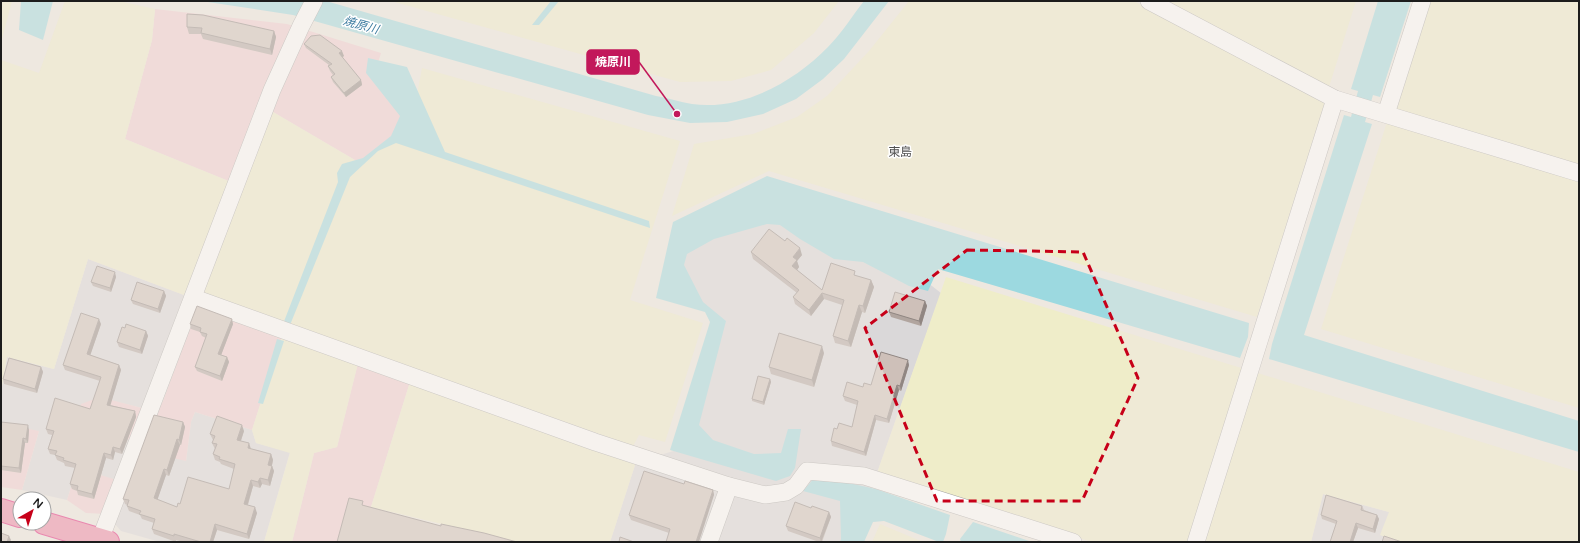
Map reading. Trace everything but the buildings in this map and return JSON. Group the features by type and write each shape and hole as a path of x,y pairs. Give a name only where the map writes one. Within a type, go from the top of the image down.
{"highway":[{"path":"1,510 12,513"},
{"path":"52,528 66,536 104,541"}],"street":[{"path":"104,541 176,338 194,298 272,90 314,1"},
{"path":"1150,1 1342,101 1579,173"},
{"path":"1380,112 1422,1"},
{"path":"1196,542 1342,101"},
{"path":"194,298 595,442 729,486 765,495 792,490 807,471 864,476 1073,542"},
{"path":"709,542 729,486"}],"highlighted area":[{"path":"967,250 1083,252 1138,378 1082,501 937,501 865,328"}],"shaded area":[{"path":"1,1 12,1 1,43"},
{"path":"65,1 119,1 155,9 152,40 125,139 231,182 184,295 88,259 54,369 7,357 1,392 1,60 39,73"},
{"path":"391,1 839,1 814,33 771,70 731,81 680,82"},
{"path":"909,1 1134,1 1325,102 1257,317 769,171 672,216 694,144 753,134 797,117 827,96 869,51"},
{"path":"1166,1 1356,1 1329,87"},
{"path":"1429,1 1579,1 1579,166 1393,109"},
{"path":"155,9 287,24 381,53 374,76 412,121 360,163 273,112 231,182 125,139 152,40"},
{"path":"422,68 680,141 630,300 703,323 665,442 639,435 633,446 201,293 273,112 360,163 412,121"},
{"path":"1387,122 1579,180 1579,408 1321,329"},
{"path":"785,213 914,272 941,293 877,473 850,542 610,542 636,462 687,447 718,322 674,285 692,235"},
{"path":"88,259 184,295 142,408 100,398 130,440 186,461 191,422 195,412 252,430 256,443 290,452 264,542 160,542 121,531 106,514 77,468 67,500 52,497 52,491 22,490 39,431 1,441 1,392 7,357 54,369"},
{"path":"946,277 1579,472 1579,542 1398,542 1380,535 1389,512 1323,494 1311,542 1092,542 877,473"},
{"path":"198,306 282,336 252,430 195,412 191,422 186,461 130,448 130,440 76,424 81,404 100,397 157,412 163,401"},
{"path":"282,336 358,363 337,447 314,453 292,542 264,542 290,453 256,443 252,430"},
{"path":"358,363 410,382 371,507 363,542 292,542 314,453 337,447"},
{"path":"410,382 636,462 610,542 517,542 371,507"},
{"path":"4,424 39,431 22,490 1,487 1,441"},
{"path":"77,468 117,480 106,514 86,513 67,500"},
{"path":"1323,494 1389,512 1398,542 1311,542"},
{"path":"880,524 923,542 872,542"}],"water":[{"path":"21,1 53,1 43,40 19,30"},
{"path":"201,1 326,1 656,96 692,104 711,105 730,103 748,98 783,82 814,60 833,42 864,1 889,1 844,59 823,79 796,99 763,114 727,122 690,123 648,115 293,15"},
{"path":"551,1 559,1 539,25 532,25"},
{"path":"1378,1 1411,1 1380,97 1373,95 1365,122 1372,124 1304,335 1579,421 1579,452 1269,359 1272,344 1344,115 1351,117 1358,91 1351,89"},
{"path":"368,58 407,67 445,152 649,221 650,228 396,143 378,151 350,177 290,325 283,324 338,182 337,173 342,164 363,158 391,136 400,116 366,73"},
{"path":"767,176 1249,323 1248,337 1240,358 938,269 928,291 909,286 863,262 834,259 780,225 767,224 714,239 687,254 684,265 703,302 726,321 699,425 713,440 754,454 781,453 788,429 801,429 795,468 790,476 776,481 670,450 710,322 705,312 656,298 673,222"},
{"path":"277,339 284,341 263,404 258,403"},
{"path":"816,476 876,489 950,515 943,542 939,542 884,521 873,522 864,542 840,542 840,501 803,491"},
{"path":"973,522 1032,542 961,542 960,539"}],"place":[{"name":"焼原川","path":"677,114"}],"district":[{"name":"東島","path":"900,152"}]}
